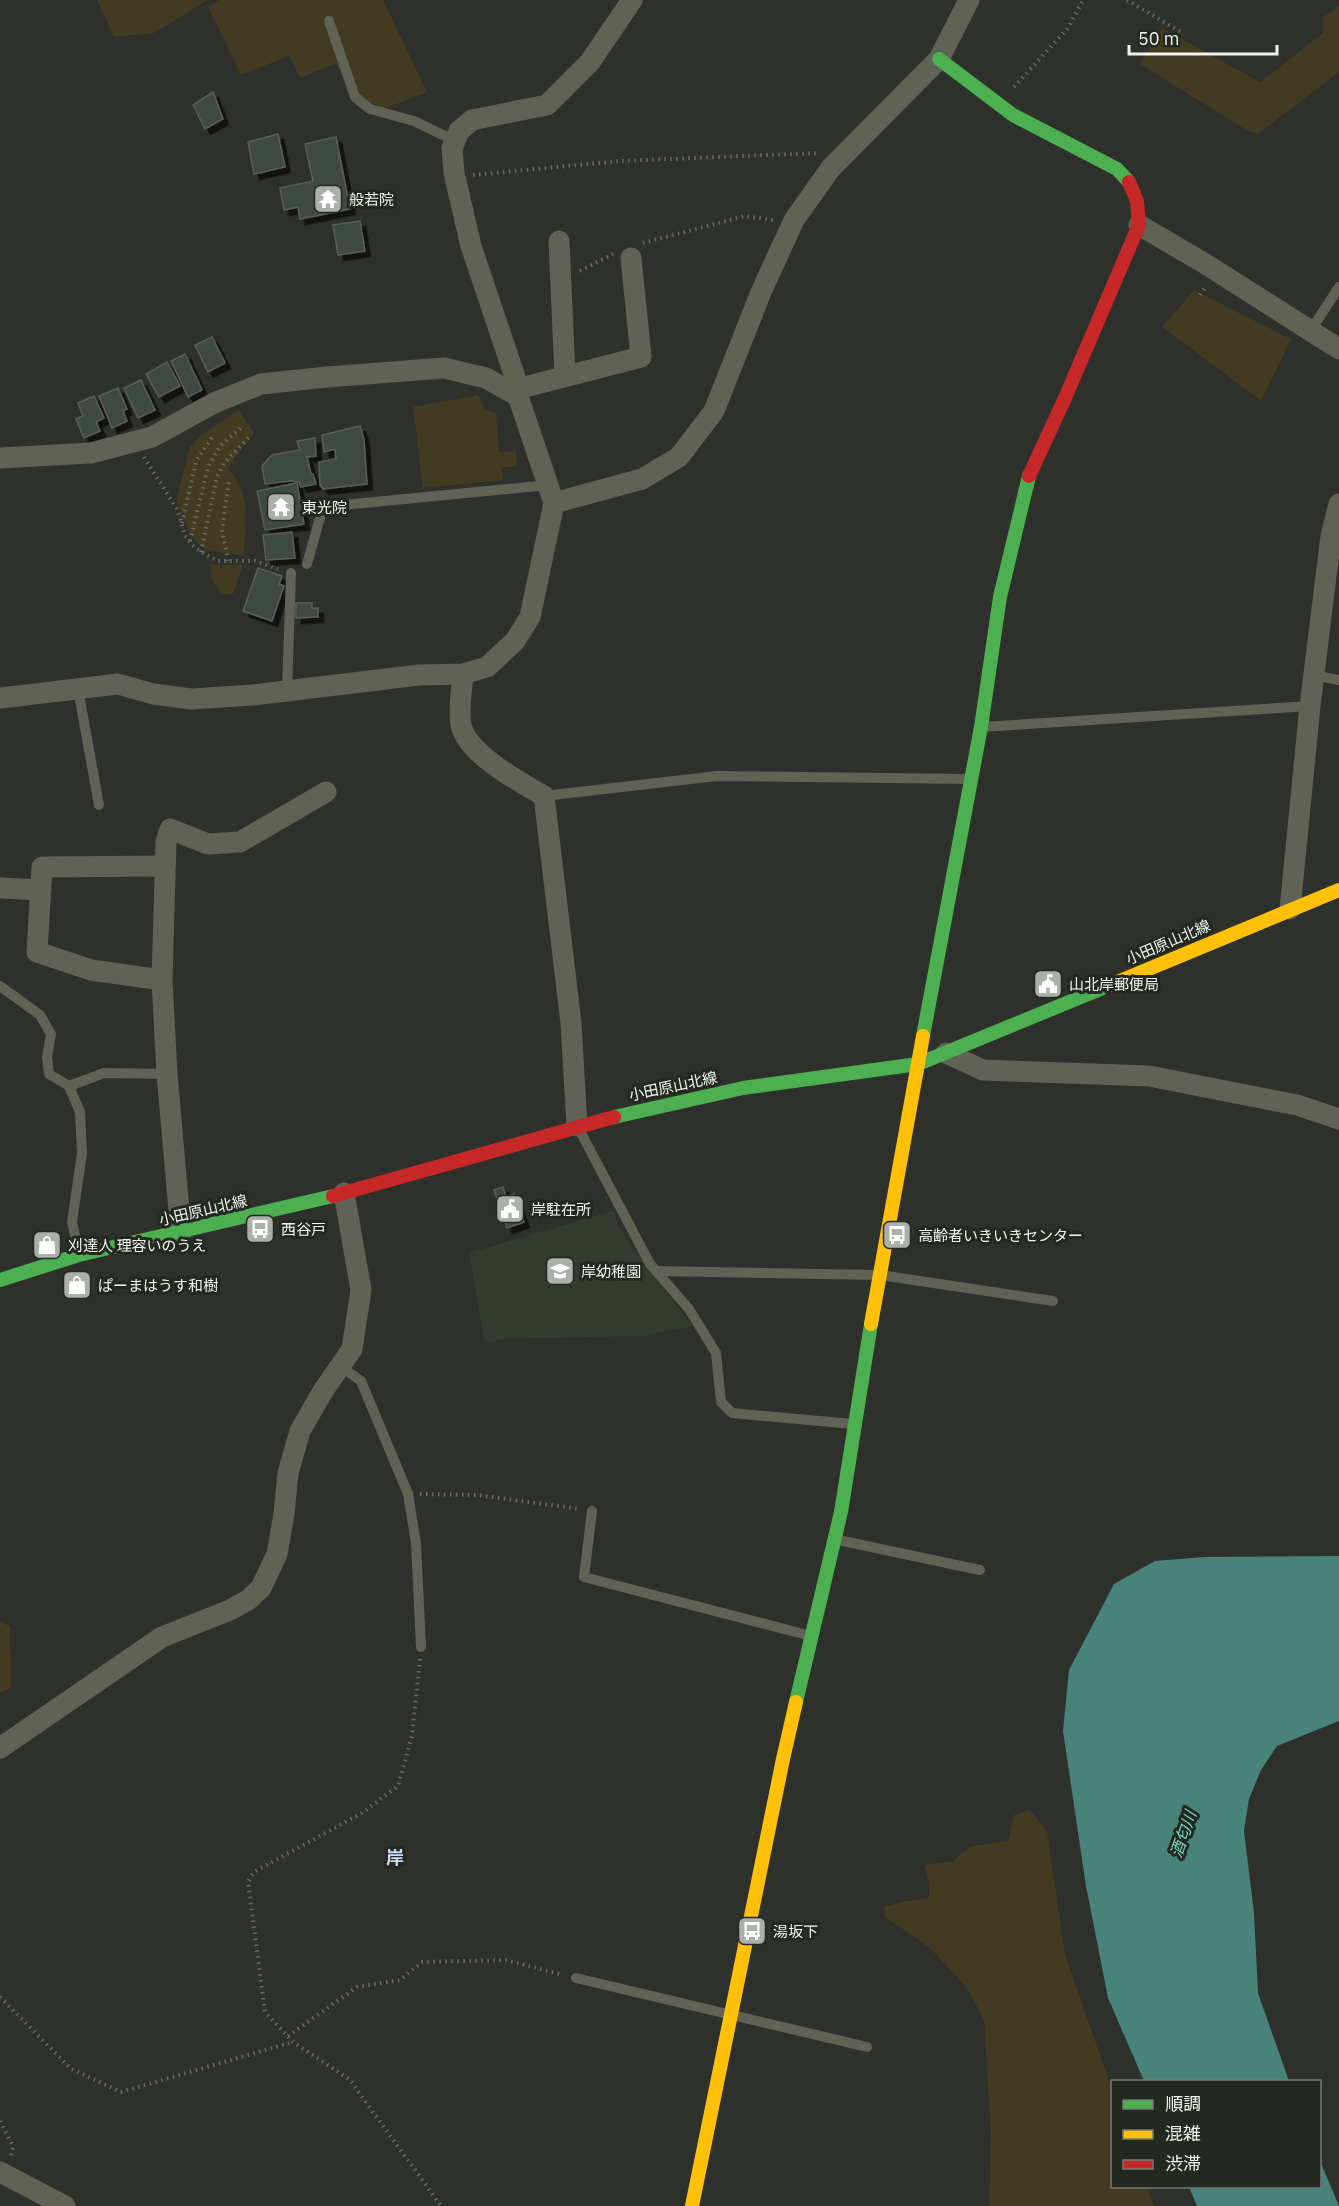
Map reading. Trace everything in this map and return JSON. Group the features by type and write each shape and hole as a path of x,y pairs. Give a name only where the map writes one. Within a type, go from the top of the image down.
{"street":[{"path":"0,698 118,684 153,694 191,699 287,691 419,675 463,674 487,667 516,641 530,617 551,494 471,246 455,176 452,148 459,131 472,120 547,105 590,62 632,0"},
{"path":"551,494 642,479 679,457 714,411 761,292 792,223 831,168 939,59 969,0"},
{"path":"692,2206 783,1759 841,1512 880,1275 972,779 1000,597 1030,471 1065,398 1139,225 1140,207 1133,186 1126,176 1117,169 1033,128 998,105 939,59"},
{"path":"1139,225 1204,263 1339,349"},
{"path":"559,241 565,376"},
{"path":"0,458 91,453 152,437 214,403 261,384 444,368 486,378 518,392 565,376 641,357 629,251"},
{"path":"1290,909 1310,706 1331,536 1338,510"},
{"path":"463,674 460,725 469,743 504,771 544,796 571,1023 577,1126"},
{"path":"181,1233 167,1074 162,980 166,842 170,829 208,844 240,842 326,792"},
{"path":"162,980 91,970 37,952 42,867 165,866"},
{"path":"0,888 41,890"},
{"name":"小田原山北線","path":"0,1280 79,1255 181,1233 344,1193 577,1126 661,1105 743,1088 918,1064 1339,890"},
{"path":"946,1053 983,1070 1149,1076 1297,1105 1339,1119"},
{"path":"0,1748 162,1637 231,1610 248,1600 261,1588 277,1554 288,1473 300,1431 322,1391 352,1349 361,1290 344,1193"},
{"path":"3,2173 65,2206"}],"lane":[{"path":"329,21 355,97 370,109 414,121 455,141"},
{"path":"1311,330 1339,287"},
{"path":"307,564 323,507 551,494"},
{"path":"287,691 288,572"},
{"path":"1314,675 1339,680"},
{"path":"78,689 99,805"},
{"path":"981,727 1310,706"},
{"path":"544,796 717,776 972,779"},
{"path":"0,986 40,1015 51,1034 47,1057 49,1074 69,1086 80,1113 82,1153 72,1222 79,1255"},
{"path":"69,1086 104,1073 167,1074"},
{"path":"577,1126 650,1264 689,1309 716,1353 721,1402 732,1413 854,1424"},
{"path":"656,1271 880,1275 1053,1301"},
{"path":"340,1366 361,1381 408,1494 416,1544 421,1647"},
{"path":"592,1511 584,1577 811,1636"},
{"path":"834,1540 980,1570"},
{"path":"576,1978 867,2047"}],"path":[{"path":"998,105 1068,28 1083,0"},
{"path":"1127,0 1181,32"},
{"path":"455,176 619,161 846,153"},
{"path":"560,280 629,251 745,216 792,223"},
{"path":"189,542 208,467 221,445 243,426"},
{"path":"182,524 196,461 213,436"},
{"path":"201,552 217,476 225,462 250,436"},
{"path":"134,442 178,511 189,542 218,561 255,561 288,572"},
{"path":"228,561 222,530 229,480"},
{"path":"408,1494 477,1495 592,1511"},
{"path":"421,1647 412,1736 398,1785 362,1812 254,1872 248,1882 265,2012 293,2042 349,2079 441,2206"},
{"path":"288,2036 357,1987 400,1980 422,1962 506,1960 576,1978"},
{"path":"0,1997 71,2069 121,2092 293,2042"},
{"path":"0,2121 13,2146 3,2173"}],"shaded area":[{"path":"97,0 208,0 154,33 114,37"},
{"path":"219,0 383,0 427,92 384,109 362,98 335,64 300,78 289,56 241,75 208,7"},
{"path":"1339,6 1339,72 1258,134 1245,129 1140,64 1162,28 1260,82 1323,33 1322,18"},
{"path":"1194,290 1291,339 1261,401 1162,327"},
{"path":"478,395 485,410 496,413 499,452 516,451 517,466 501,468 503,480 423,488 413,407"},
{"path":"239,410 254,433 228,468 236,478 244,498 246,520 244,556 206,550 191,537 176,500 190,447 201,435"},
{"path":"210,565 243,565 233,594 221,594 212,580"},
{"name":"岸幼稚園","path":"614,1210 618,1225 635,1252 692,1326 643,1336 502,1339 485,1343 469,1253"},
{"path":"0,1622 10,1626 11,1688 0,1693"},
{"path":"1030,1810 1047,1831 1065,1955 1111,2086 1111,2188 1147,2188 1154,2206 989,2206 991,2134 984,2020 967,1988 930,1948 885,1917 884,1907 929,1898 925,1865 953,1861 971,1846 1008,1841 1014,1815"}],"water":[{"name":"酒匂川","path":"1339,1556 1339,1721 1277,1746 1261,1770 1249,1799 1244,1831 1254,1913 1258,1993 1289,2080 1144,2080 1108,1998 1086,1886 1063,1731 1069,1670 1114,1584 1155,1561 1204,1557"},
{"path":"1321,2163 1339,2206 1197,2206 1189,2188 1321,2188"}],"building":[{"path":"213,92 223,119 205,129 193,105"},
{"path":"278,134 285,167 254,174 248,142"},
{"path":"336,137 350,209 300,219 298,207 284,210 280,188 313,181 305,144"},
{"path":"360,221 365,251 338,255 333,225"},
{"path":"212,337 225,363 208,372 195,345"},
{"path":"185,354 202,390 188,397 171,361"},
{"path":"167,362 180,386 159,397 146,374"},
{"path":"141,380 155,410 138,418 124,388"},
{"path":"118,388 127,409 123,411 127,421 112,428 99,396"},
{"path":"94,396 104,418 96,422 100,431 84,438 76,419 83,416 78,403"},
{"path":"360,426 364,440 367,484 323,489 320,485 319,462 336,459 335,449 324,452 322,435"},
{"path":"315,438 316,456 307,457 316,484 301,487 299,482 290,481 265,484 262,466 272,455 300,450 297,441"},
{"path":"297,483 304,524 265,530 257,491"},
{"path":"292,532 295,558 266,560 263,535"},
{"path":"258,568 282,576 279,584 284,586 272,621 243,611"},
{"path":"296,603 312,603 312,608 318,608 318,617 296,618"},
{"name":"岸駐在所","path":"503,1187 506,1197 514,1194 524,1222 507,1228 494,1190"}],"traffic: fast":[{"path":"939,59 1013,115 1117,169 1129,182"},
{"path":"923,1036 981,727 1000,597 1029,476"},
{"path":"614,1117 743,1088 918,1064 1115,983"},
{"path":"0,1280 79,1255 333,1196"},
{"path":"796,1702 841,1512 871,1324"}],"traffic: slow":[{"path":"1115,983 1339,890"},
{"path":"871,1324 923,1036"},
{"path":"692,2206 796,1702"}],"traffic: jam":[{"path":"1029,476 1139,225 1137,201 1129,182"},
{"path":"333,1196 614,1117"}],"place":[{"name":"般若院","path":"328,199"},
{"name":"東光院","path":"281,507"},
{"name":"山北岸郵便局","path":"1048,984"},
{"name":"岸駐在所","path":"510,1209"},
{"name":"西谷戸","path":"260,1229"},
{"name":"高齢者いきいきセンター","path":"897,1235"},
{"name":"刈達人 理容いのうえ","path":"47,1245"},
{"name":"岸幼稚園","path":"560,1271"},
{"name":"ぱーまはうす和樹","path":"77,1285"},
{"name":"湯坂下","path":"752,1931"}],"district":[{"name":"岸","path":"395,1857"}]}
